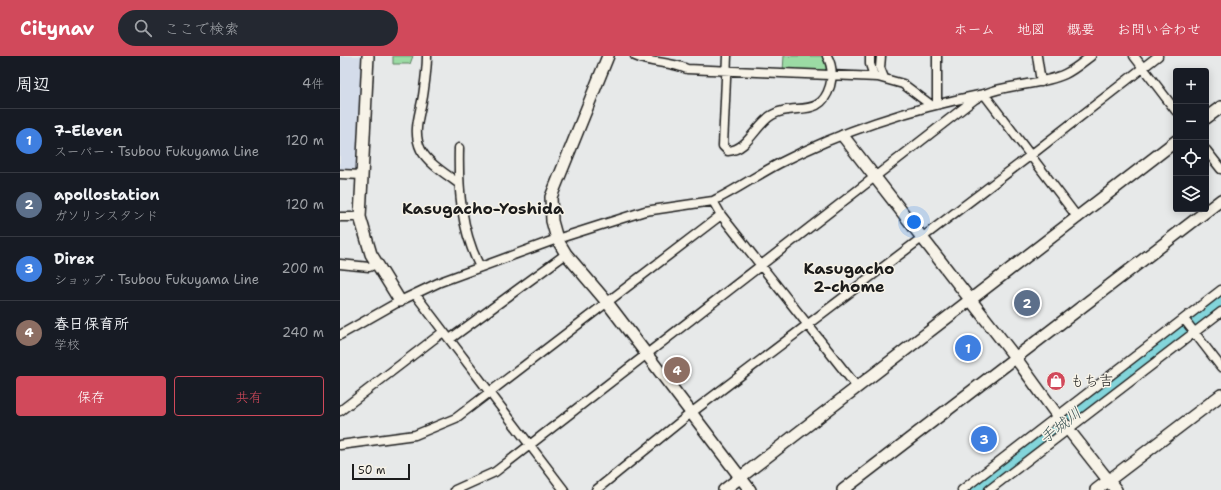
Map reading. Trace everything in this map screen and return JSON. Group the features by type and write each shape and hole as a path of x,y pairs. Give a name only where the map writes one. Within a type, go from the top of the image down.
{"street":[{"path":"368,56 360,218 365,238 376,264 400,300"},
{"path":"427,56 426,75 417,127 418,138 422,151 431,163 458,183"},
{"path":"608,56 551,198 552,221 556,238 566,254 606,301 750,490"},
{"path":"635,56 644,60 674,59 687,69 874,76 903,84 934,104"},
{"path":"726,56 723,146 728,152 741,146 771,115 819,104 828,91 832,74 831,63 827,56"},
{"path":"870,56 870,64 874,76"},
{"path":"881,56 880,68 884,78"},
{"path":"934,104 937,56"},
{"path":"1037,56 1041,82"},
{"path":"340,335 400,300 556,238 645,211 713,201 780,163 869,124 934,104 1041,82 1066,74 1091,56"},
{"path":"1134,56 1173,107"},
{"path":"596,490 691,413 1031,156 1158,56"},
{"path":"984,94 1078,218"},
{"path":"455,490 495,472 874,176 984,94"},
{"path":"1209,116 1221,107"},
{"path":"842,136 923,238 1015,357 1067,428 1116,490"},
{"path":"724,490 1173,143"},
{"path":"459,148 458,183 468,238 471,249 480,267"},
{"path":"1209,154 1221,170"},
{"path":"340,174 362,175"},
{"path":"843,490 1221,200"},
{"path":"713,201 722,215 857,387"},
{"path":"340,445 415,435 429,431 456,418 606,301 722,215"},
{"path":"340,217 360,218"},
{"path":"450,339 566,254"},
{"path":"340,264 368,267 376,264"},
{"path":"962,490 1185,320 1221,290"},
{"path":"416,294 443,332 490,391 564,490"},
{"path":"989,490 1193,331 1221,312"},
{"path":"1185,320 1221,367"},
{"path":"340,410 443,332"},
{"path":"1096,490 1221,395"}],"shaded area":[{"path":"340,56 364,56 359,170 356,172 340,171"}],"green space":[{"path":"393,56 413,56 410,64 393,64"},
{"path":"784,56 826,56 831,73 783,71"}],"waterway":[{"name":"手城川","path":"975,490 1221,301"}],"place":[{"name":"apollostation","path":"1027,303"},
{"name":"7-Eleven","path":"968,348"},
{"name":"春日保育所","path":"677,370"},
{"name":"もち吉","path":"1056,381"},
{"name":"Direx","path":"984,439"}],"district":[{"name":"Kasugacho-Yoshida","path":"483,208"},
{"name":"Kasugacho 2-chome","path":"849,277"}]}
